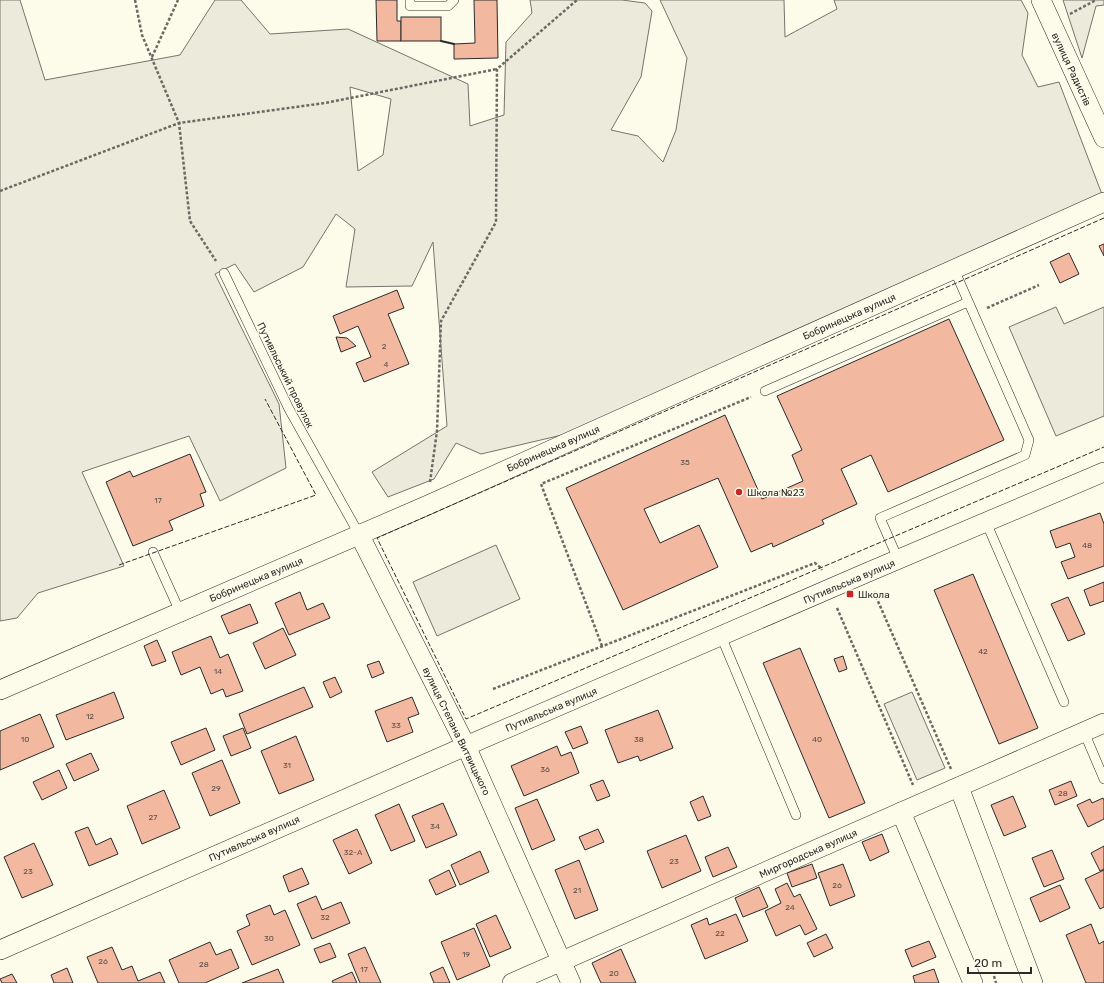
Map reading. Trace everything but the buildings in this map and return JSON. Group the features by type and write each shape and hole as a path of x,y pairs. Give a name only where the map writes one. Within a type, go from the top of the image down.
{"street":[{"name":"вулиця Радистів","path":"1041,0 1104,138"},
{"name":"Бобринецька вулиця","path":"0,690 428,505 1104,202"},
{"name":"Путивльська вулиця","path":"0,950 466,746 898,559 1104,472"},
{"name":"вулиця Степана Витвицького","path":"359,534 466,746 571,983"},
{"name":"Миргородська вулиця","path":"512,983 1104,723"},
{"path":"959,787 1033,983"},
{"path":"901,812 973,983"}],"lane":[{"path":"410,0 410,6 448,6 454,0"},
{"path":"898,559 880,518 1025,455 1028,440 954,269"},
{"name":"Путивльський провулок","path":"224,273 290,409 332,485"},
{"path":"764,392 968,302"},
{"name":"вулиця Степана Витвицького","path":"332,485 359,534"},
{"path":"986,522 1064,702"},
{"path":"153,552 180,612"},
{"path":"721,636 796,815"},
{"path":"1084,732 1104,779"}],"path":[{"path":"135,0 142,35 179,123 190,221 224,273"},
{"path":"151,57 178,0"},
{"path":"0,191 179,123 325,103 497,69 577,0"},
{"path":"1052,24 1096,0"},
{"path":"428,505 437,431 441,321 496,222 497,69"},
{"path":"974,314 1039,285"},
{"path":"602,646 541,484 764,392"},
{"path":"493,689 815,563 821,568 921,804"},
{"path":"866,573 959,787"},
{"path":"993,976 996,983"}],"shaded area":[{"path":"0,0 20,0 45,80 180,55 215,0 241,0 270,34 348,29 468,84 470,126 504,115 506,42 532,13 530,0 622,0 645,3 652,11 641,77 611,130 638,136 663,162 676,130 687,58 660,0 784,0 785,37 837,9 834,0 1021,0 1028,13 1022,55 1038,87 1059,82 1103,197 562,435 481,454 456,443 434,479 388,497 372,472 447,426 433,242 412,286 346,287 355,229 336,214 303,267 254,292 235,264 215,274 279,404 286,468 220,501 189,436 82,472 124,566 38,593 17,618 0,621","holes":["350,87 391,99 383,155 358,171"]},
{"path":"1063,0 1104,0 1104,5 1096,6 1082,58"},
{"path":"1056,307 1064,324 1104,307 1104,416 1056,436 1009,327"},
{"path":"496,545 520,599 437,636 413,582"},
{"path":"912,692 945,768 917,780 884,704"}],"fence":[{"path":"1104,218 377,538 466,719 1104,447"},
{"path":"119,565 316,495 265,399"}],"wall":[{"path":"441,41 454,44"}],"place":[{"name":"Школа №23","path":"739,492"},
{"name":"Школа","path":"850,594"}]}
